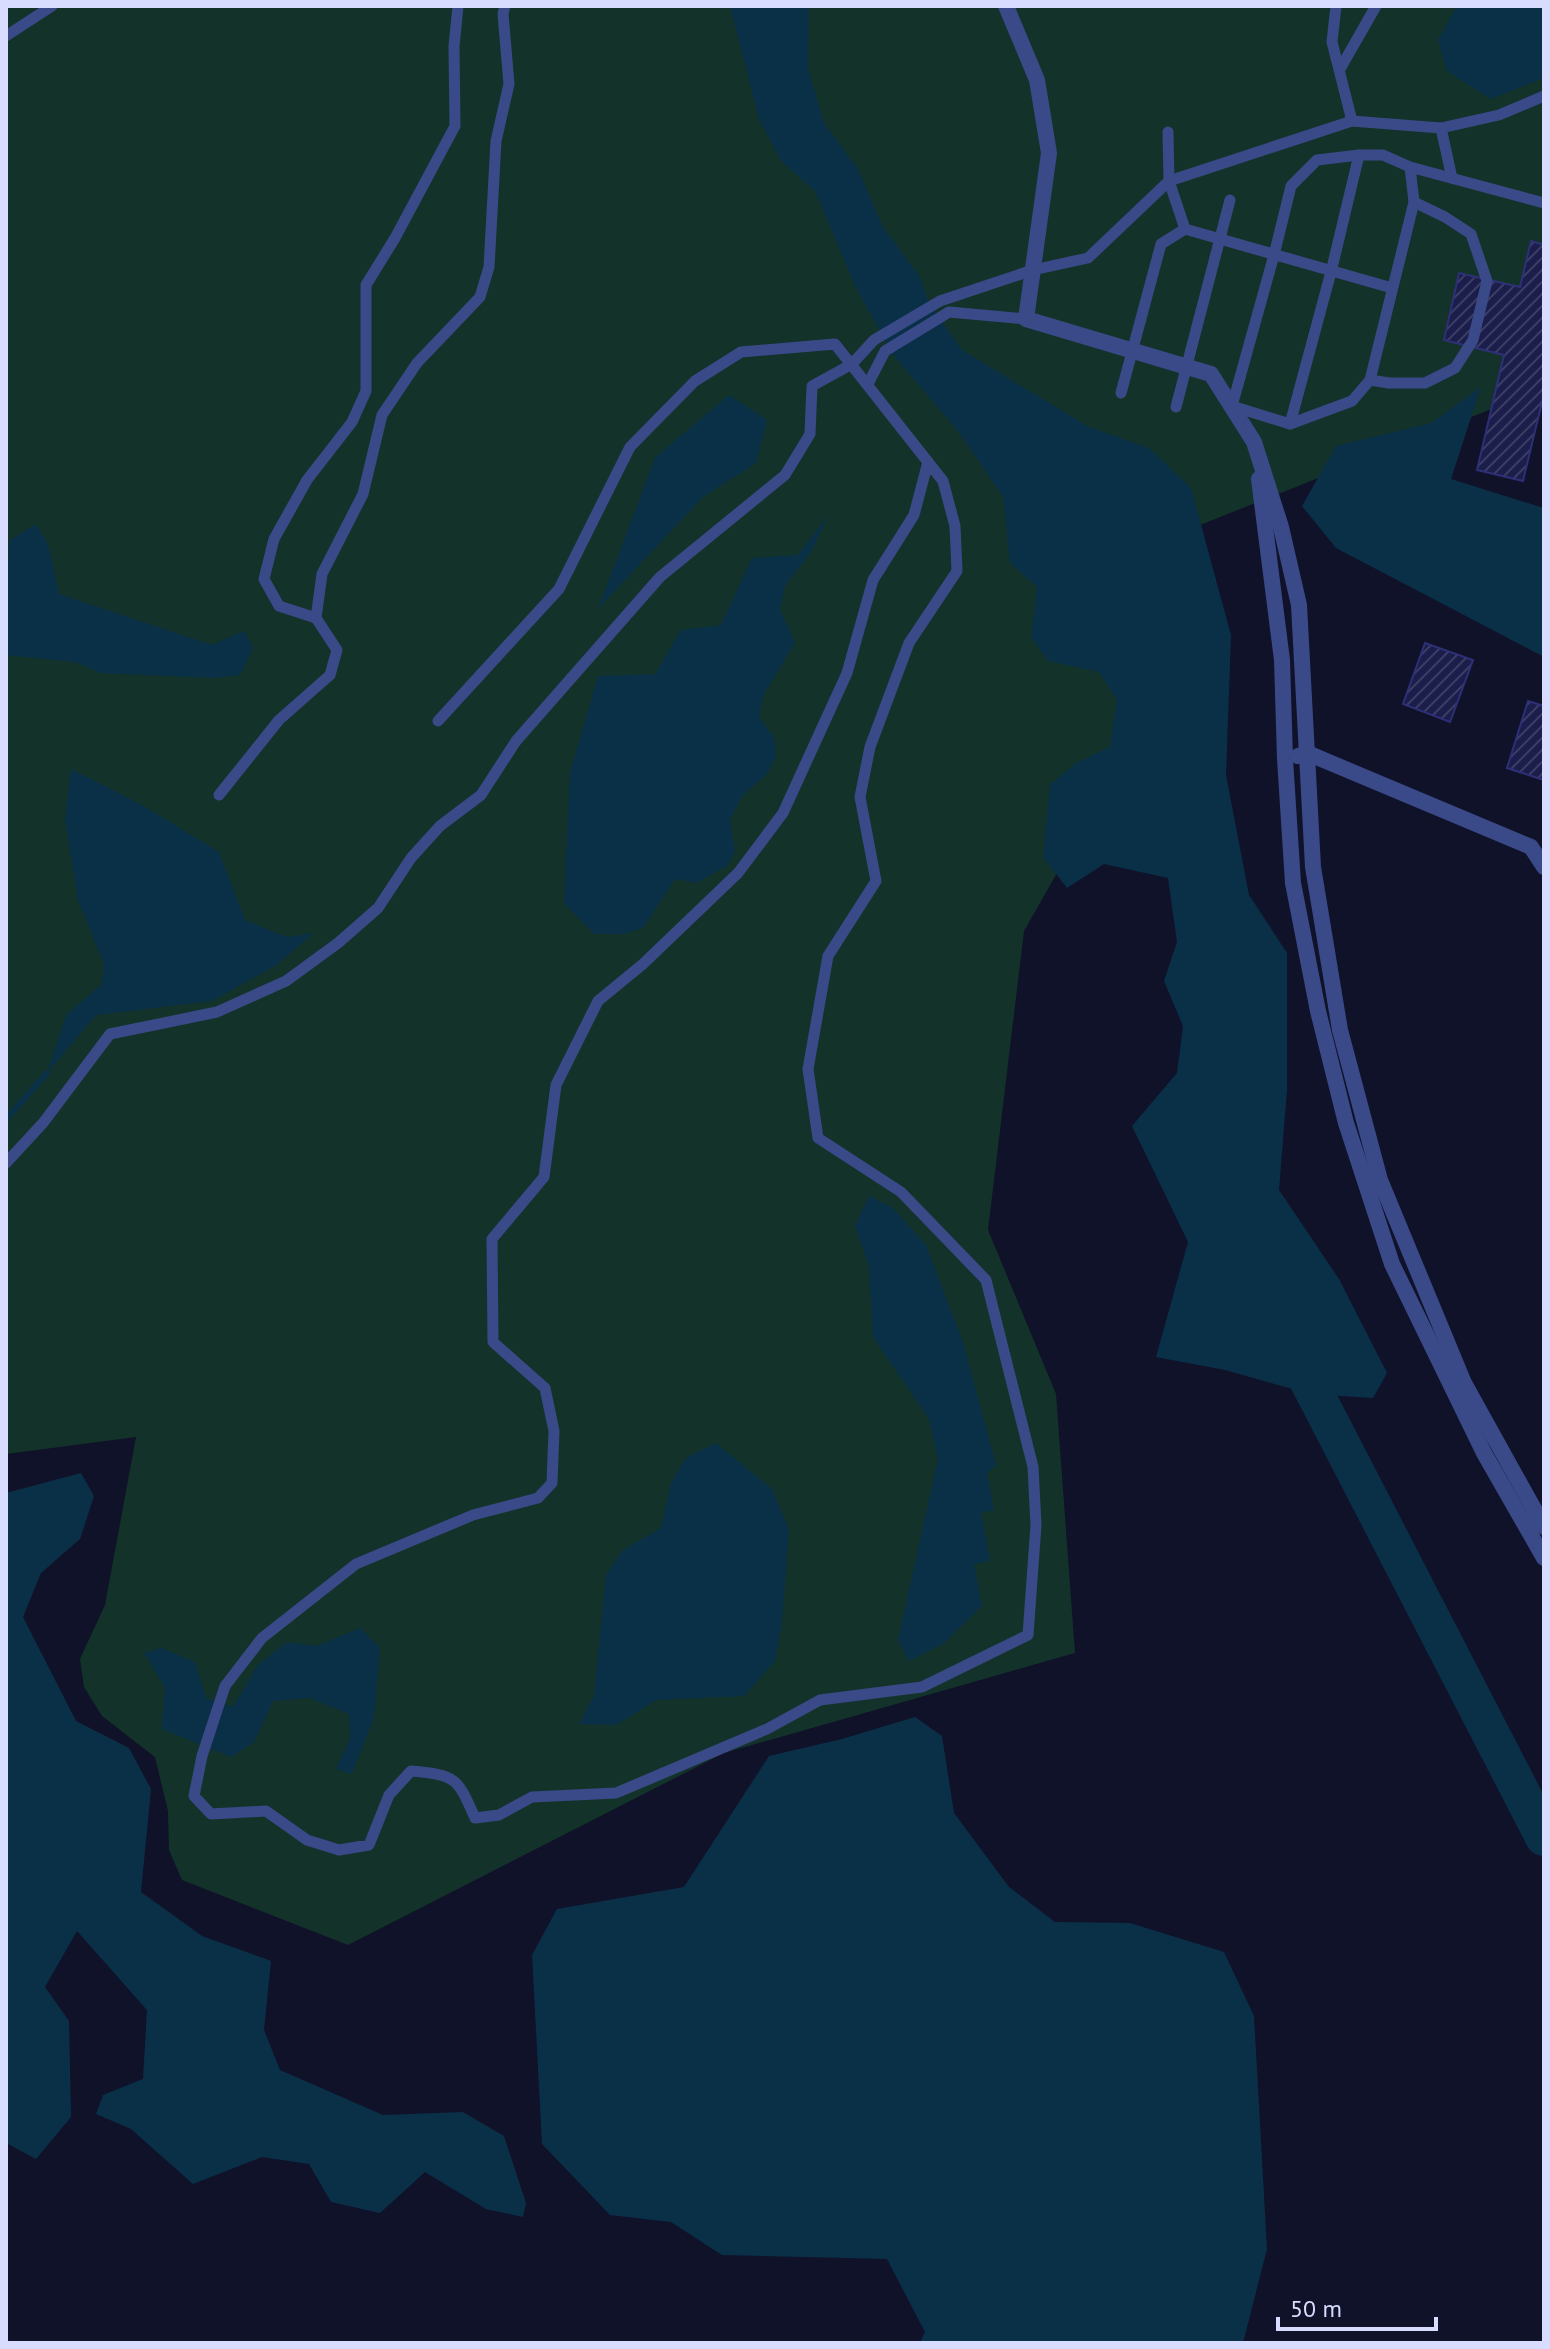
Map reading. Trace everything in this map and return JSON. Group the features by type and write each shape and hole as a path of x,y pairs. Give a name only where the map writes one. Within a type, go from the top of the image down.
{"street":[{"path":"1006,6 1037,80 1049,153 1026,319 1211,374 1254,442 1281,527 1299,605 1313,867 1340,1030 1380,1180 1464,1383 1544,1527"},
{"path":"1254,442 1282,660 1293,883 1318,1011 1350,1137 1392,1264 1484,1453 1544,1558"},
{"path":"1285,759 1307,753 1531,847 1544,867"}],"lane":[{"path":"6,36 52,6"},
{"path":"219,795 279,720 330,675 337,650 316,618 279,606 264,579 274,539 307,480 352,422 366,391 366,285 455,126 454,46 458,6"},
{"path":"316,618 322,574 363,494 382,415 417,363 480,297 489,267 496,141 509,84 503,14 505,6"},
{"path":"1336,6 1332,42 1352,121"},
{"path":"1340,69 1376,6"},
{"path":"6,1163 43,1123 110,1034 217,1012 286,981 338,943 378,908 411,858 440,826 481,795 516,741 660,577 785,475 810,434 812,386 852,364 874,340 940,301 1033,270 1088,258 1169,181 1352,121 1441,128 1499,115 1544,96"},
{"path":"1441,128 1452,178"},
{"path":"1168,132 1169,181 1185,229"},
{"path":"1290,424 1359,155"},
{"path":"1410,167 1414,202 1370,380 1352,401 1290,424 1232,406 1291,186 1317,160 1383,155 1410,167 1544,203"},
{"path":"1176,407 1230,200"},
{"path":"1370,380 1425,383 1455,368 1473,340 1487,281 1471,234 1414,202"},
{"path":"1121,393 1161,244 1185,229 1392,288"},
{"path":"868,384 885,351 949,312 1026,319"},
{"path":"438,721 559,589 630,447 695,381 741,352 835,344 943,481 955,526 957,571 909,643 870,747 860,797 876,881 828,956 808,1069 818,1138 901,1192 986,1280 1033,1467 1036,1525 1028,1635 922,1687 820,1700 767,1729 616,1793 532,1797 499,1815 475,1818 461,1786 443,1773 411,1771 389,1795 369,1845 339,1850 307,1840 266,1811 211,1814 194,1796 202,1756 225,1686 262,1638 356,1564 473,1515 538,1498 552,1483 554,1431 545,1388 493,1342 492,1239 544,1177 556,1085 598,1001 643,964 738,873 783,813 847,673 873,580 914,515 928,462"}],"green space":[{"path":"6,6 1544,6 1544,388 1185,531 1155,701 1024,931 988,1230 1056,1394 1075,1653 724,1753 348,1945 182,1880 169,1850 168,1811 155,1757 102,1716 84,1687 80,1659 105,1605 136,1437 6,1454"}],"water":[{"path":"730,6 809,6 808,68 824,123 858,169 883,227 920,277 928,301 962,350 1087,426 1149,448 1191,488 1231,635 1226,775 1249,895 1287,953 1287,1090 1279,1190 1339,1279 1387,1373 1373,1398 1310,1394 1225,1370 1156,1357 1188,1242 1132,1126 1177,1073 1183,1026 1164,981 1177,942 1168,878 1104,864 1067,888 1043,857 1050,785 1076,763 1110,747 1117,700 1099,672 1048,661 1031,637 1037,587 1010,563 1003,497 958,431 893,355 855,286 815,191 781,161 759,119"},
{"path":"1457,6 1544,6 1544,78 1491,99 1447,71 1438,40"},
{"path":"1481,387 1451,479 1544,508 1544,657 1336,548 1302,506 1336,446 1431,423"},
{"path":"729,395 767,420 756,463 703,497 598,609 655,458"},
{"path":"829,514 811,552 785,586 780,609 795,643 764,694 759,717 774,738 776,756 767,774 742,796 730,820 735,852 727,866 696,883 675,879 643,928 623,934 594,934 564,903 570,773 598,676 655,674 681,630 721,625 752,558 798,555"},
{"path":"36,524 48,544 59,594 212,645 244,631 253,648 240,675 214,678 101,673 75,662 6,655 10,540"},
{"path":"71,769 142,805 219,852 245,920 287,937 314,933 275,966 212,1001 96,1015 47,1073 66,1015 102,984 104,964 78,900 65,819"},
{"path":"869,1196 893,1208 926,1245 963,1342 996,1465 987,1473 994,1510 981,1513 990,1561 974,1564 982,1606 944,1643 909,1661 898,1640 938,1459 929,1419 873,1337 869,1266 855,1226"},
{"path":"716,1443 772,1489 789,1530 782,1623 775,1661 744,1696 657,1700 616,1725 579,1724 594,1696 606,1575 622,1551 661,1528 671,1483 686,1458"},
{"path":"81,1473 94,1496 80,1539 41,1573 23,1617 76,1721 129,1748 151,1789 141,1892 202,1936 271,1961 264,2030 280,2070 383,2115 463,2112 504,2136 526,2203 523,2217 486,2209 425,2172 380,2213 331,2202 309,2164 262,2157 193,2184 131,2129 96,2114 103,2095 143,2079 147,2010 77,1931 45,1987 69,2021 71,2117 36,2159 6,2143 6,1493"},
{"path":"360,1628 380,1648 374,1717 352,1774 336,1769 350,1739 349,1714 310,1698 273,1701 254,1742 231,1757 162,1729 165,1687 144,1653 161,1648 195,1662 206,1698 233,1707 257,1666 287,1642 317,1646"},
{"path":"915,1717 942,1736 954,1813 1009,1887 1055,1922 1130,1923 1224,1952 1254,2016 1267,2249 1243,2343 920,2343 925,2332 887,2259 722,2255 671,2222 610,2215 542,2144 532,1955 557,1909 684,1887 769,1756 842,1739"}],"building":[{"path":"1531,241 1544,245 1544,394 1523,481 1477,470 1504,355 1444,340 1459,273 1520,287"},
{"path":"1425,643 1473,660 1450,722 1403,704"},
{"path":"1528,701 1544,706 1544,780 1507,768"}],"waterway":[{"path":"6,1119 47,1073"},
{"path":"1291,1347 1544,1837"}]}
